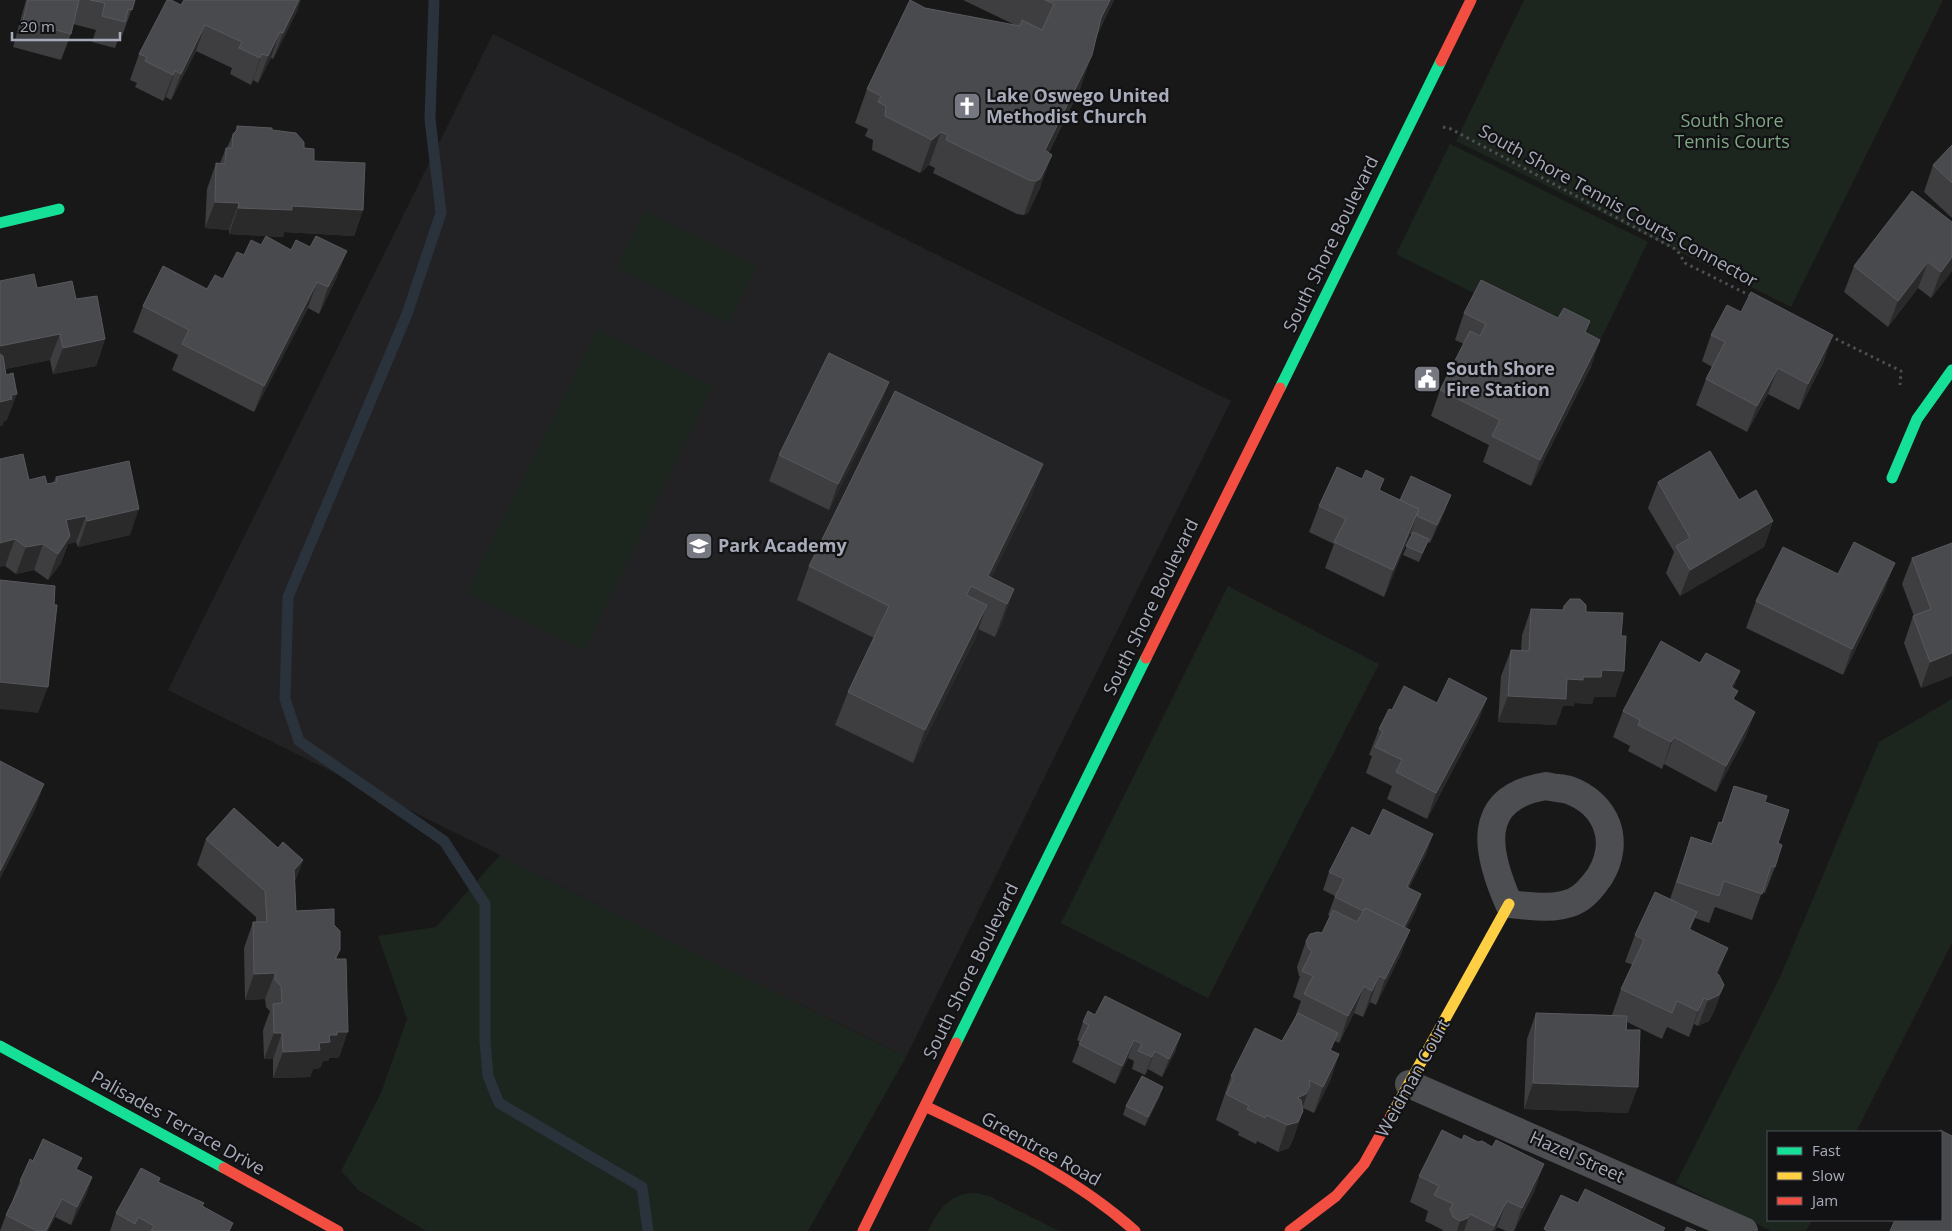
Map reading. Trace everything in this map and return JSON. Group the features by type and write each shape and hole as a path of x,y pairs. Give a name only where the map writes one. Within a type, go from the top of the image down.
{"main road":[{"name":"South Shore Boulevard","path":"863,1231 1471,0"},
{"path":"0,223 59,209"},
{"path":"1892,478 1917,419 1952,370"},
{"name":"Weidman Court","path":"1290,1231 1310,1218 1336,1196 1364,1164 1509,904"},
{"name":"Palisades Terrace Drive","path":"0,1046 338,1231"},
{"name":"Greentree Road","path":"925,1106 1056,1173 1098,1201 1135,1231"}],"street":[{"path":"1546,786 1568,790 1586,798 1599,811 1607,825 1611,844 1605,867 1592,889 1574,902 1554,906 1509,904 1491,858 1491,838 1496,817 1508,800 1525,790 1546,786"},
{"name":"Hazel Street","path":"1409,1084 1744,1231"}],"path":[{"name":"South Shore Tennis Courts Connector","path":"1411,123 1449,128 1677,250 1684,263 1754,298"},
{"path":"1823,332 1901,371 1900,391"}],"shaded area":[{"name":"Park Academy","path":"493,34 1231,401 906,1057 168,690"}],"green space":[{"name":"South Shore Tennis Courts","path":"1524,0 1943,0 1791,307 1456,141"},
{"path":"1450,144 1648,242 1594,353 1396,254"},
{"path":"645,211 758,266 729,324 616,268"},
{"path":"597,329 714,386 584,650 467,593"},
{"path":"1228,586 1379,664 1208,998 1061,923"},
{"path":"1952,699 1952,943 1857,1131 1767,1131 1767,1221 1811,1221 1806,1231 1771,1231 1676,1183 1780,977 1879,742"},
{"path":"500,855 906,1057 808,1231 426,1231 358,1190 341,1171 381,1093 407,1019 378,936 436,927"},
{"path":"976,1193 989,1196 1059,1231 928,1231 941,1209 952,1199"}],"building":[{"path":"28,0 79,0 71,34 23,21"},
{"path":"90,0 135,0 132,10 128,9 125,22 102,16 105,3"},
{"path":"167,0 181,5 184,0 299,0 283,33 280,32 268,56 262,54 260,58 239,48 242,42 205,25 181,74 175,71 173,75 145,61 147,57 139,54"},
{"name":"Lake Oswego United Methodist Church","path":"910,0 925,8 1020,26 1022,20 1042,30 1054,4 1045,0 1110,0 1101,18 1092,55 1045,150 1052,155 1040,179 1036,181 1029,180 946,140 948,135 941,132 932,140 885,116 886,106 878,102 881,96 867,89"},
{"path":"237,126 272,128 272,130 296,133 304,142 304,148 314,149 314,161 365,163 363,210 292,206 292,210 238,208 239,203 215,202 216,163 225,164 226,148 232,148 233,134 237,130"},
{"path":"1952,145 1952,183 1933,165"},
{"path":"1912,191 1952,222 1952,257 1941,272 1928,262 1898,301 1854,266"},
{"path":"266,236 291,250 296,240 310,247 316,236 347,251 328,287 317,282 264,386 182,344 189,330 143,306 163,266 207,289 215,275 223,279 237,252 244,255 251,240 261,245"},
{"path":"34,274 37,288 72,281 76,299 97,296 105,339 63,348 60,334 0,346 0,281"},
{"path":"1481,280 1558,318 1564,308 1590,321 1585,332 1600,340 1540,460 1492,436 1500,420 1440,390 1470,331 1480,336 1486,324 1464,313"},
{"path":"1751,292 1833,335 1808,384 1778,368 1757,406 1706,379 1725,342 1711,335 1727,305 1741,312"},
{"path":"829,353 889,382 838,484 779,455"},
{"path":"0,354 3,356 6,375 13,373 17,394 11,395 12,399 0,402"},
{"path":"895,391 1043,464 988,576 1014,589 1007,604 971,586 966,595 987,605 925,730 848,692 889,606 809,566"},
{"path":"1710,451 1739,500 1756,490 1773,521 1690,570 1676,546 1690,538 1658,482"},
{"path":"23,454 29,480 45,476 47,484 57,482 56,477 129,461 139,509 87,521 86,516 66,520 70,536 58,554 43,544 26,547 15,539 0,543 0,459"},
{"path":"1337,467 1362,479 1366,470 1384,479 1379,490 1419,509 1393,570 1334,542 1346,519 1319,506"},
{"path":"1411,476 1451,495 1437,525 1417,516 1419,509 1400,500"},
{"path":"1413,532 1429,539 1422,553 1406,546"},
{"path":"1854,542 1895,563 1852,649 1756,601 1783,547 1838,574"},
{"path":"1952,543 1952,653 1930,662 1913,616 1931,609 1912,558"},
{"path":"0,580 55,586 54,605 57,605 48,687 0,682"},
{"path":"1570,599 1580,599 1586,605 1586,612 1623,613 1621,636 1626,636 1624,671 1602,670 1601,677 1583,677 1583,680 1567,679 1566,699 1508,696 1511,650 1529,651 1531,609 1564,610 1564,606"},
{"path":"1661,641 1700,663 1706,653 1740,671 1731,687 1738,691 1733,699 1755,712 1726,766 1674,737 1671,742 1638,725 1640,720 1623,711"},
{"path":"1449,678 1487,698 1436,793 1396,772 1402,760 1375,747 1383,731 1379,729 1389,709 1392,710 1404,686 1437,703"},
{"path":"0,761 44,784 0,871"},
{"path":"1734,786 1767,796 1765,802 1789,810 1778,843 1782,845 1775,867 1771,866 1762,894 1724,881 1719,896 1677,882 1691,837 1712,844 1719,822 1722,823"},
{"path":"234,808 278,848 283,842 303,860 294,870 296,911 334,909 334,925 340,931 340,950 335,959 346,959 348,1032 337,1032 337,1035 329,1035 330,1042 319,1043 320,1050 283,1052 282,1033 274,1033 273,1004 282,1003 281,986 275,980 275,973 254,974 253,922 267,922 265,891 206,839"},
{"path":"1383,809 1433,834 1407,887 1421,894 1404,927 1365,908 1363,911 1335,897 1344,879 1329,872 1352,827 1370,836"},
{"path":"1655,892 1697,912 1689,929 1728,948 1716,973 1724,985 1719,995 1708,1000 1704,998 1698,1011 1677,1001 1672,1013 1621,989 1644,940 1635,935"},
{"path":"1365,908 1410,930 1385,979 1379,976 1372,991 1364,986 1348,1016 1304,994 1313,976 1302,971 1312,951 1309,949 1306,941 1310,934 1322,933 1333,910 1357,922"},
{"path":"1105,996 1181,1034 1169,1059 1155,1051 1152,1057 1138,1051 1142,1044 1134,1040 1122,1066 1079,1044 1089,1025 1083,1022 1088,1011 1095,1015"},
{"path":"1298,1013 1338,1033 1330,1050 1339,1054 1323,1087 1309,1080 1310,1086 1306,1094 1297,1098 1301,1100 1303,1111 1298,1122 1287,1125 1266,1115 1265,1118 1247,1109 1249,1106 1226,1094 1234,1077 1231,1076 1255,1028 1282,1041"},
{"path":"1536,1013 1627,1016 1626,1030 1640,1030 1638,1087 1533,1083"},
{"path":"1142,1076 1163,1087 1148,1117 1126,1106"},
{"path":"1442,1130 1462,1140 1464,1135 1478,1142 1482,1141 1492,1147 1496,1140 1544,1164 1522,1208 1507,1201 1494,1226 1470,1214 1468,1218 1460,1221 1453,1217 1450,1209 1453,1204 1434,1195 1439,1186 1419,1176"},
{"path":"1942,1131 1952,1136 1952,1231 1890,1231 1895,1221 1942,1221"},
{"path":"43,1139 82,1158 76,1169 92,1177 77,1207 62,1199 46,1231 37,1231 6,1215 22,1182 20,1181 30,1159 33,1161"},
{"path":"141,1168 160,1178 158,1182 204,1203 202,1206 233,1223 229,1231 151,1231 154,1226 138,1217 135,1224 116,1213"},
{"path":"1585,1189 1665,1228 1663,1231 1547,1231 1544,1229 1561,1195 1578,1203"},
{"path":"1687,1227 1696,1231 1685,1231"}],"waterway":[{"path":"434,0 430,119 441,213 407,314 288,597 285,699 299,741 444,841 485,904 485,1041 488,1076 499,1103 642,1187 648,1231"}],"traffic: fast":[{"path":"1280,388 1441,61"},
{"path":"0,223 59,209"},
{"path":"1892,478 1917,419 1952,370"},
{"path":"956,1043 1146,658"},
{"path":"0,1046 224,1168"}],"traffic: slow":[{"path":"1391,1116 1509,904"}],"traffic: jam":[{"path":"1441,61 1471,0"},
{"path":"1146,658 1280,388"},
{"path":"863,1231 956,1043"},
{"path":"925,1106 1008,1147 1061,1176 1111,1211 1135,1231"},
{"path":"1290,1231 1336,1196 1364,1164 1391,1116"},
{"path":"224,1168 338,1231"}],"place":[{"name":"Lake Oswego United Methodist Church","path":"967,106"},
{"name":"South Shore Fire Station","path":"1427,379"},
{"name":"Park Academy","path":"699,546"}]}
